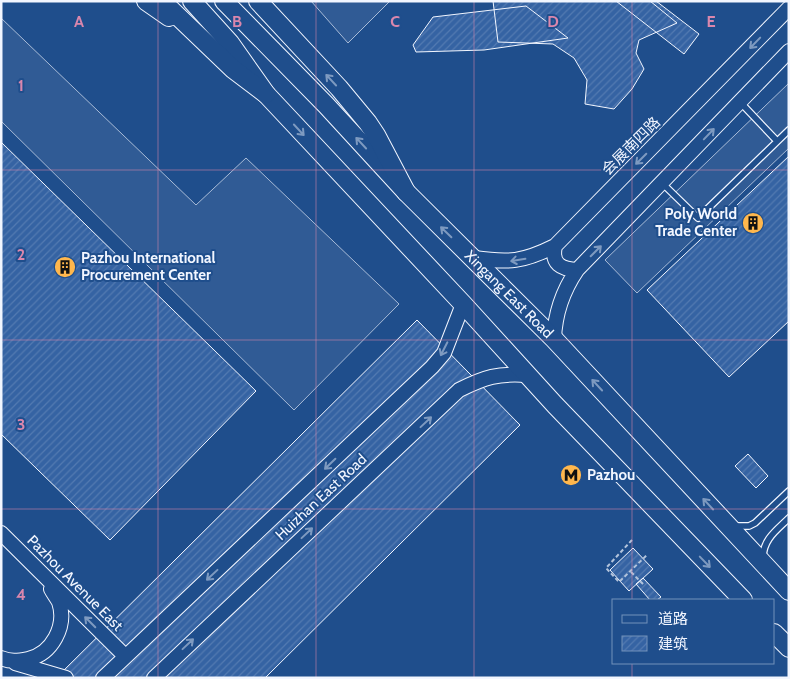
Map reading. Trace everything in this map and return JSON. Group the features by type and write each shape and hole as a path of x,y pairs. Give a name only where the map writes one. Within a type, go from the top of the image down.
{"main road":[{"path":"146,1 197,35"},
{"path":"162,1 233,69 266,94 527,375 742,599"},
{"path":"192,1 243,59 266,94"},
{"name":"Xingang East Road","path":"224,1 326,105 406,192 554,340 789,591"},
{"path":"258,1 339,88 368,123 406,192"},
{"path":"775,634 789,648"}],"street":[{"name":"会展南四路","path":"474,258 508,262 524,260 555,246 789,8"},
{"path":"554,340 556,314 561,297 577,270 789,51"},
{"path":"555,246 553,254 558,264 567,270 577,270"},
{"path":"103,678 432,367 444,353 463,304"},
{"name":"Huizhan East Road","path":"154,678 459,390 480,380 505,374 527,375"},
{"name":"Pazhou Avenue East","path":"1,533 125,656"},
{"path":"5,660 38,657 48,650 58,636 61,616 59,602 42,573"},
{"path":"5,660 66,678"}],"lane":[{"path":"740,102 777,142"},
{"path":"662,183 698,218 789,130"},
{"path":"728,526 749,526 755,523 789,491"},
{"path":"762,562 768,537 789,518"}],"path":[{"path":"632,540 606,568 619,582 647,555"},
{"path":"631,572 644,585"}],"shaded area":[{"path":"311,1 390,1 348,43"},
{"path":"1,18 196,205 246,158 399,304 294,410 1,121"},
{"path":"789,83 789,148 637,293 605,260"}],"building":[{"path":"493,1 650,1 677,23 639,40 636,53 644,69 632,89 614,109 585,104 587,80 574,58 553,44 498,42"},
{"path":"616,1 656,1 699,34 684,54"},
{"path":"526,6 568,38 484,50 416,52 413,45 433,17"},
{"name":"Pazhou International Procurement Center","path":"1,142 256,391 110,540 1,434"},
{"name":"Poly World Trade Center","path":"789,156 789,321 729,377 647,290"},
{"path":"417,320 520,425 265,678 56,678"},
{"path":"748,454 768,476 756,488 735,466"},
{"path":"633,548 653,569 629,591 610,570"},
{"path":"643,578 661,597 658,599 649,599 636,584"}],"place":[{"name":"Poly World Trade Center","path":"753,223"},
{"name":"Pazhou International Procurement Center","path":"65,267"},
{"name":"Pazhou","path":"571,475"}]}
